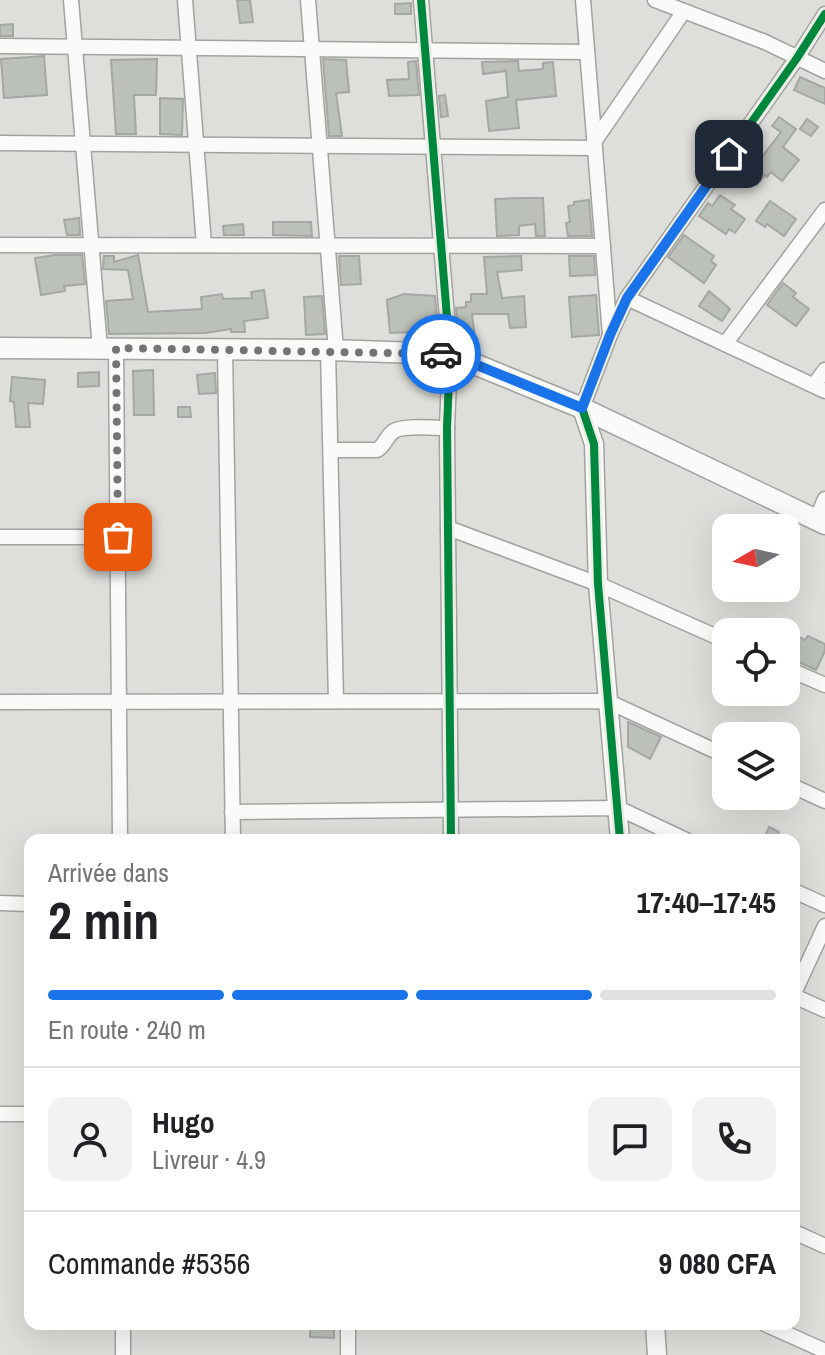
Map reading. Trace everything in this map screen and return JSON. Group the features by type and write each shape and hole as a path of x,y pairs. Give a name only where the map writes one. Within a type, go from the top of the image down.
{"main road":[{"path":"0,348 332,350 450,354 582,408 820,522"}],"street":[{"path":"71,0 92,245 108,348 118,537 120,834"},
{"path":"185,0 204,245"},
{"path":"308,0 328,246 336,701"},
{"path":"421,0 450,354 447,428 451,834"},
{"path":"583,0 610,335"},
{"path":"655,0 825,71"},
{"path":"594,145 684,11"},
{"path":"620,834 598,584 594,444 582,408 627,298 825,14"},
{"path":"0,46 587,52"},
{"path":"0,143 433,147 594,145"},
{"path":"725,344 825,210"},
{"path":"0,245 603,246"},
{"path":"627,298 819,388 825,370"},
{"path":"225,350 233,834"},
{"path":"331,450 377,450 382,449 389,435 399,429 447,428"},
{"path":"820,522 825,499"},
{"path":"448,528 598,584 712,635"},
{"path":"0,537 118,537"},
{"path":"800,674 825,685"},
{"path":"0,702 607,701 712,750"},
{"path":"800,789 825,801"},
{"path":"232,812 618,808 673,834"},
{"path":"800,894 825,905"},
{"path":"0,903 24,904"},
{"path":"800,982 825,926"},
{"path":"800,998 825,1010"},
{"path":"0,1114 24,1114"},
{"path":"800,1235 825,1246"},
{"path":"123,1330 123,1355"},
{"path":"348,1330 348,1355"},
{"path":"655,1330 657,1355"},
{"path":"778,1330 825,1351"}],"building":[{"path":"237,0 250,0 253,22 240,23"},
{"path":"411,3 411,14 395,14 395,4"},
{"path":"13,24 13,36 0,36 0,25"},
{"path":"44,56 47,95 4,98 1,59"},
{"path":"157,59 156,95 134,95 136,134 116,134 111,60"},
{"path":"323,59 346,60 349,92 336,93 342,136 329,136"},
{"path":"416,61 419,95 389,96 387,80 409,79 408,62"},
{"path":"518,61 519,71 543,69 543,63 553,62 556,96 516,100 519,128 489,131 486,101 508,97 506,71 483,74 482,62"},
{"path":"800,77 825,88 825,104 794,90"},
{"path":"445,95 448,116 441,117 439,96"},
{"path":"160,98 183,99 182,135 160,134"},
{"path":"779,117 796,129 783,147 799,160 782,181 771,172 757,185 734,170 751,148 762,157 781,132 772,126"},
{"path":"807,119 818,127 811,136 800,129"},
{"path":"720,195 735,205 731,209 745,219 735,233 729,229 726,234 699,216 708,203 712,206"},
{"path":"543,198 545,236 536,236 535,224 519,226 519,235 497,236 495,199"},
{"path":"589,200 592,236 568,236 568,206"},
{"path":"770,201 796,219 784,236 767,224 765,227 756,221"},
{"path":"79,218 80,235 67,235 64,220"},
{"path":"273,222 311,222 312,236 273,235"},
{"path":"243,224 244,235 224,235 223,226"},
{"path":"684,235 714,256 711,261 716,265 704,283 668,257"},
{"path":"82,255 85,284 64,286 65,291 41,295 35,258"},
{"path":"138,255 148,312 202,309 201,297 222,294 223,299 252,298 251,292 264,290 268,318 244,321 245,332 231,332 231,329 205,333 109,334 106,301 133,299 128,270 103,269 104,256 114,256 114,262"},
{"path":"339,256 359,256 361,284 341,285"},
{"path":"521,256 522,270 497,272 502,298 524,296 526,327 510,328 508,314 472,314 475,339 459,341 456,308 466,307 466,302 471,302 471,294 487,294 484,257"},
{"path":"569,256 594,256 595,275 570,276"},
{"path":"783,283 796,293 793,297 809,309 796,326 767,305"},
{"path":"709,291 730,309 722,321 699,306"},
{"path":"404,294 435,296 438,331 390,333 387,300"},
{"path":"596,295 599,335 572,337 569,297"},
{"path":"322,296 325,334 306,335 304,297"},
{"path":"153,370 154,415 134,415 133,371"},
{"path":"99,372 99,386 78,387 78,373"},
{"path":"215,373 216,393 199,394 197,375"},
{"path":"12,377 45,380 43,404 28,403 30,427 16,427 14,402 10,401"},
{"path":"178,407 190,407 191,417 178,417"},
{"path":"808,636 825,644 816,670 800,663 800,638 805,640"},
{"path":"628,722 661,737 650,759 628,747"},
{"path":"769,827 779,832 778,834 766,834"},
{"path":"310,1330 334,1330 334,1338 310,1337"}],"cycle path":[{"path":"421,0 450,354 447,428 451,834"},
{"path":"619,834 598,584 594,444 582,408 627,298 825,14"}],"way so far":[{"path":"118,537 116,348 441,354"}],"route":[{"path":"441,354 450,354 582,408 627,298 729,154"}]}
